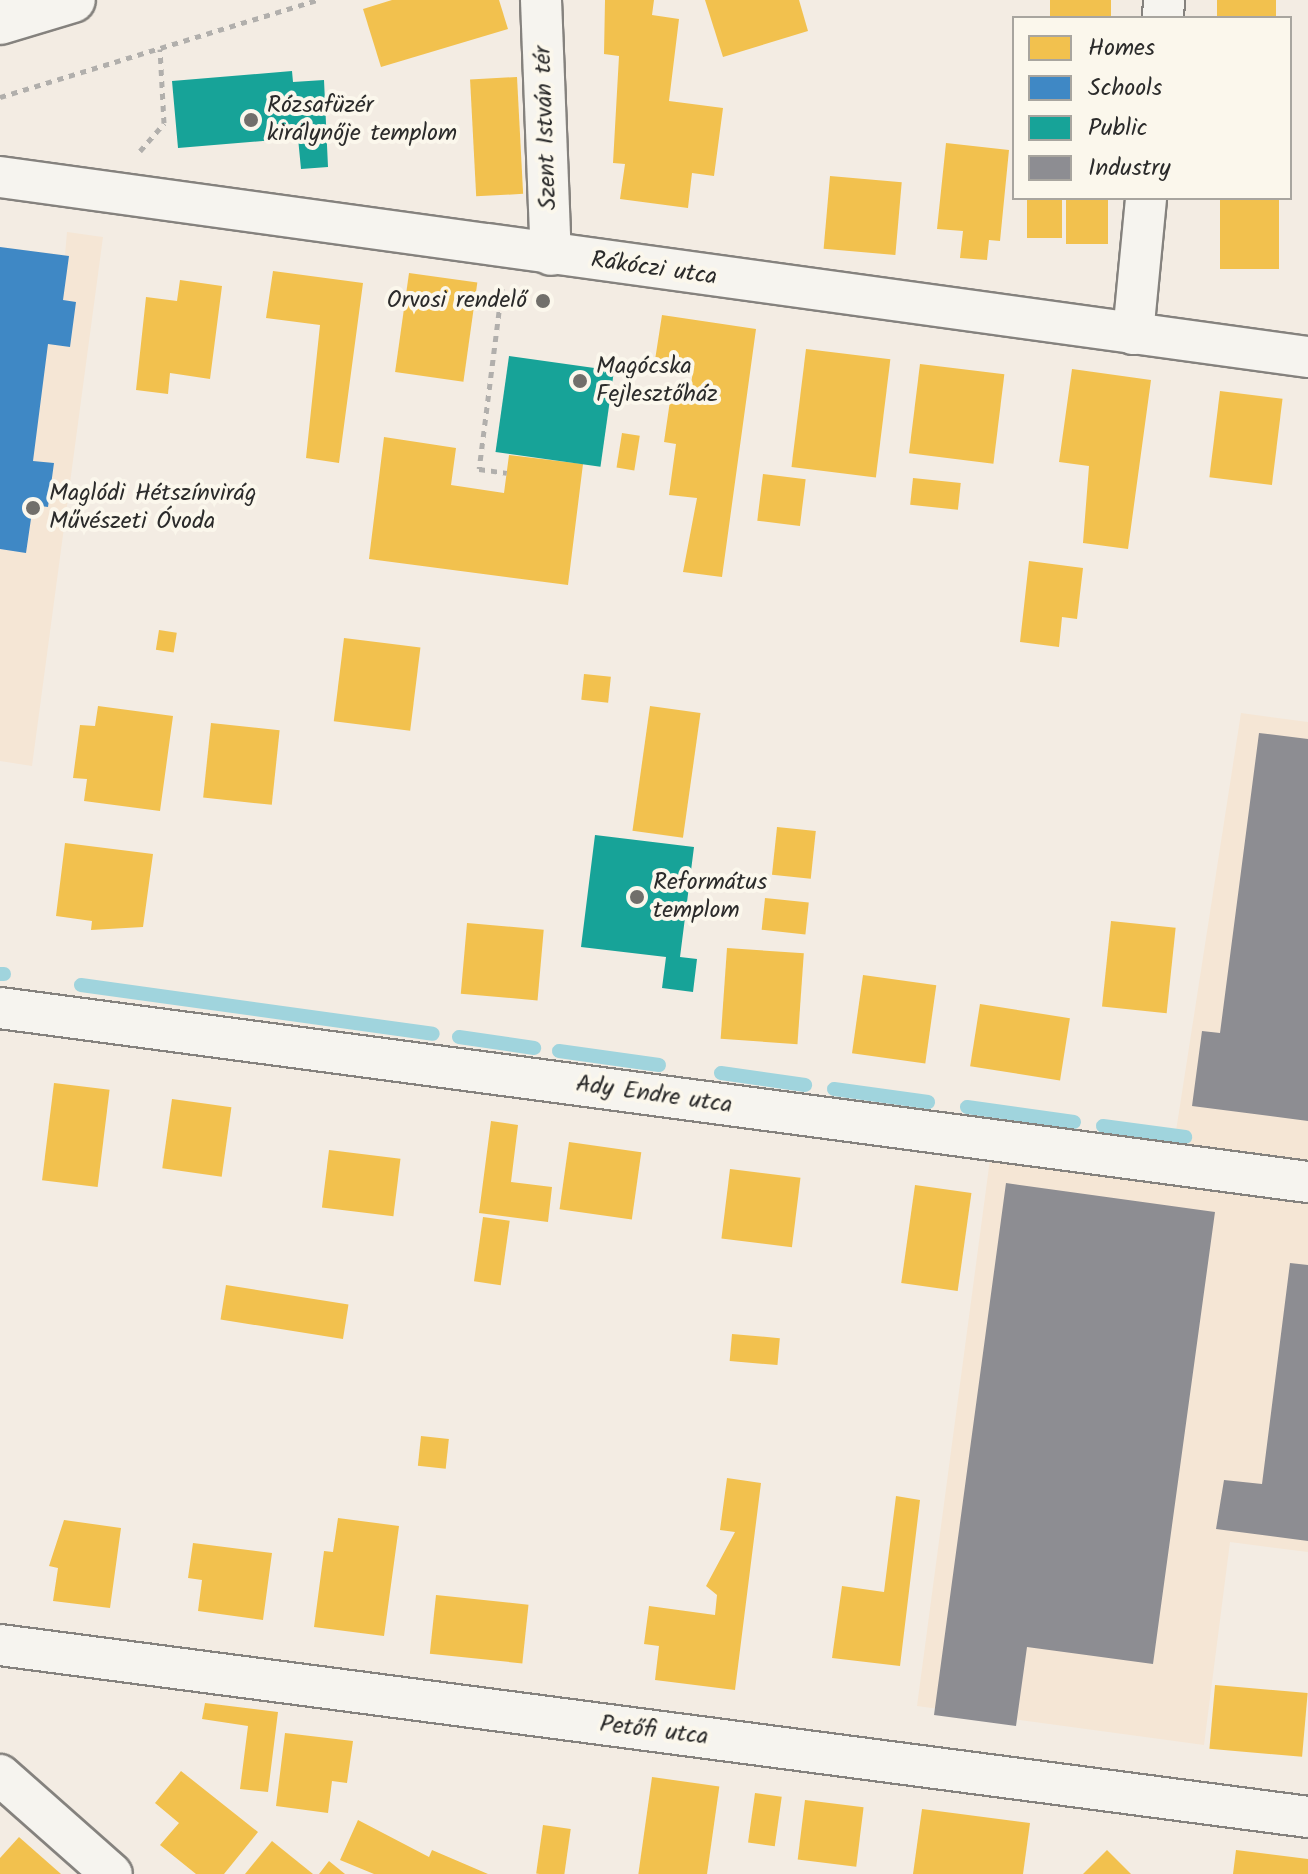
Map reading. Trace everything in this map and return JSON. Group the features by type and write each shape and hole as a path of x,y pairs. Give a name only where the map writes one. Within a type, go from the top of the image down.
{"main road":[{"path":"0,22 73,0"}],"street":[{"name":"Szent István tér","path":"541,0 551,255"},
{"name":"Rákóczi utca","path":"0,177 200,209 1308,357"},
{"path":"1133,334 1146,200"},
{"name":"Ady Endre utca","path":"0,1008 1308,1182"},
{"name":"Petőfi utca","path":"0,1645 1308,1817"},
{"path":"0,1775 112,1874"}],"path":[{"path":"0,97 317,0"},
{"path":"129,198 135,156 164,123 160,49"},
{"path":"507,250 479,469 507,473"}],"shaded area":[{"name":"Maglódi Hétszínvirág Művészeti Óvoda","path":"67,232 103,237 32,766 0,761 0,247 65,255"},
{"path":"1241,713 1308,722 1308,1552 1230,1542 1204,1745 917,1706 995,1122 1174,1144"}],"building: Homes":[{"path":"392,0 499,0 508,29 381,67 363,9"},
{"path":"605,0 654,0 652,15 679,19 669,101 723,108 714,176 692,173 688,208 620,199 625,164 613,163 619,56 604,54"},
{"path":"705,0 799,0 808,31 723,57"},
{"path":"1050,0 1111,0 1111,16 1050,16"},
{"path":"1217,0 1276,0 1276,16 1217,16"},
{"path":"517,77 523,194 476,196 470,79"},
{"path":"946,143 1009,150 1000,241 989,240 987,260 960,258 963,231 937,229"},
{"path":"830,176 902,182 895,255 824,249"},
{"path":"1027,200 1062,200 1062,238 1027,238"},
{"path":"1066,200 1108,200 1108,244 1066,244"},
{"path":"1220,200 1279,200 1279,269 1220,269"},
{"path":"273,271 363,283 339,463 306,458 320,325 266,318"},
{"path":"409,273 477,283 463,382 395,372"},
{"path":"180,280 222,286 210,379 170,373 168,394 136,390 146,297 177,301"},
{"path":"662,315 756,329 722,577 683,572 697,498 669,495 676,444 664,442 670,401 688,403 694,365 655,360"},
{"path":"806,349 890,359 876,477 791,467"},
{"path":"920,364 1004,374 993,464 909,453"},
{"path":"1072,369 1151,380 1128,549 1083,543 1089,466 1059,462"},
{"path":"1220,391 1283,399 1272,485 1209,477"},
{"path":"622,433 640,436 634,470 617,468"},
{"path":"384,437 456,448 451,485 504,493 509,455 583,464 568,585 369,559"},
{"path":"763,474 806,479 800,526 757,521"},
{"path":"913,478 961,483 958,510 910,505"},
{"path":"1029,561 1083,568 1077,619 1062,617 1059,647 1020,642"},
{"path":"159,630 177,633 174,653 156,650"},
{"path":"344,638 420,647 410,731 334,721"},
{"path":"584,674 611,677 608,703 581,700"},
{"path":"98,706 173,716 160,811 84,801 87,779 73,778 80,725 95,726"},
{"path":"650,706 701,713 683,838 632,831"},
{"path":"211,723 280,730 272,805 203,798"},
{"path":"777,827 816,831 811,879 772,875"},
{"path":"65,843 153,854 143,927 91,930 92,921 56,916"},
{"path":"765,898 809,903 805,934 762,930"},
{"path":"1111,921 1176,928 1167,1013 1102,1007"},
{"path":"467,923 544,930 538,1000 461,994"},
{"path":"727,948 804,953 797,1044 721,1039"},
{"path":"863,975 936,985 925,1064 852,1053"},
{"path":"980,1004 1070,1018 1060,1080 970,1066"},
{"path":"54,1083 110,1090 98,1187 42,1180"},
{"path":"172,1099 231,1107 222,1177 162,1168"},
{"path":"491,1121 518,1125 511,1182 552,1187 548,1222 479,1213"},
{"path":"569,1142 641,1152 632,1219 560,1209"},
{"path":"329,1150 400,1159 393,1216 322,1208"},
{"path":"730,1169 800,1178 792,1247 721,1238"},
{"path":"915,1185 971,1193 958,1291 901,1283"},
{"path":"483,1217 510,1221 501,1285 474,1281"},
{"path":"226,1285 348,1304 343,1339 221,1320"},
{"path":"732,1334 780,1338 777,1365 730,1361"},
{"path":"421,1436 449,1439 446,1469 418,1466"},
{"path":"727,1478 761,1483 735,1690 655,1680 659,1646 644,1644 649,1606 715,1615 717,1595 706,1586 735,1532 720,1530"},
{"path":"896,1496 920,1500 900,1666 832,1658 842,1586 884,1592"},
{"path":"338,1518 399,1526 384,1636 314,1627 324,1551 333,1552"},
{"path":"64,1520 121,1528 110,1608 53,1601 58,1568 49,1566"},
{"path":"193,1543 272,1553 263,1620 198,1611 202,1580 188,1578"},
{"path":"436,1595 528,1605 522,1663 430,1654"},
{"path":"1215,1685 1308,1693 1302,1757 1209,1749"},
{"path":"205,1703 278,1712 268,1792 240,1789 248,1726 202,1719"},
{"path":"285,1733 353,1741 347,1783 332,1781 328,1813 276,1806"},
{"path":"181,1771 258,1832 224,1874 196,1874 160,1845 179,1823 155,1803"},
{"path":"652,1777 719,1786 707,1874 638,1874"},
{"path":"755,1793 782,1797 775,1846 748,1843"},
{"path":"805,1800 864,1807 856,1867 798,1860"},
{"path":"922,1809 1030,1823 1023,1874 913,1874"},
{"path":"358,1820 429,1857 432,1850 488,1874 374,1874 340,1860"},
{"path":"543,1825 571,1829 564,1874 536,1874"},
{"path":"19,1837 61,1874 0,1874 0,1858"},
{"path":"272,1841 313,1874 245,1874"},
{"path":"1107,1850 1131,1874 1083,1874"},
{"path":"1236,1850 1308,1859 1308,1874 1233,1874"},
{"path":"329,1861 345,1874 319,1874"}],"building: Schools":[{"path":"0,247 69,256 63,300 76,302 70,347 48,344 33,461 54,463 48,507 33,505 26,553 0,549"}],"building: Public":[{"name":"Rózsafüzér királynője templom","path":"292,71 293,82 324,80 328,167 301,169 298,138 178,148 172,81"},
{"path":"509,356 614,371 600,467 496,452"},
{"name":"Református templom","path":"595,835 694,847 680,957 697,959 693,992 662,988 666,957 581,947"}],"building: Industry":[{"path":"1259,733 1308,739 1308,1121 1192,1106 1202,1031 1220,1033"},
{"path":"1006,1183 1215,1212 1153,1664 1027,1647 1016,1726 934,1715"},
{"path":"1290,1263 1308,1265 1308,1541 1216,1529 1224,1480 1262,1484"}],"waterway":[{"path":"81,985 433,1034"},
{"path":"459,1037 534,1048"},
{"path":"559,1051 659,1065"},
{"path":"721,1073 805,1085"},
{"path":"834,1089 928,1102"},
{"path":"967,1107 1074,1122"},
{"path":"1103,1126 1185,1137"}],"place":[{"name":"Rózsafüzér királynője templom","path":"251,120"},
{"name":"Orvosi rendelő","path":"543,301"},
{"name":"Magócska Fejlesztőház","path":"580,381"},
{"name":"Maglódi Hétszínvirág Művészeti Óvoda","path":"33,508"},
{"name":"Református templom","path":"637,897"}]}
